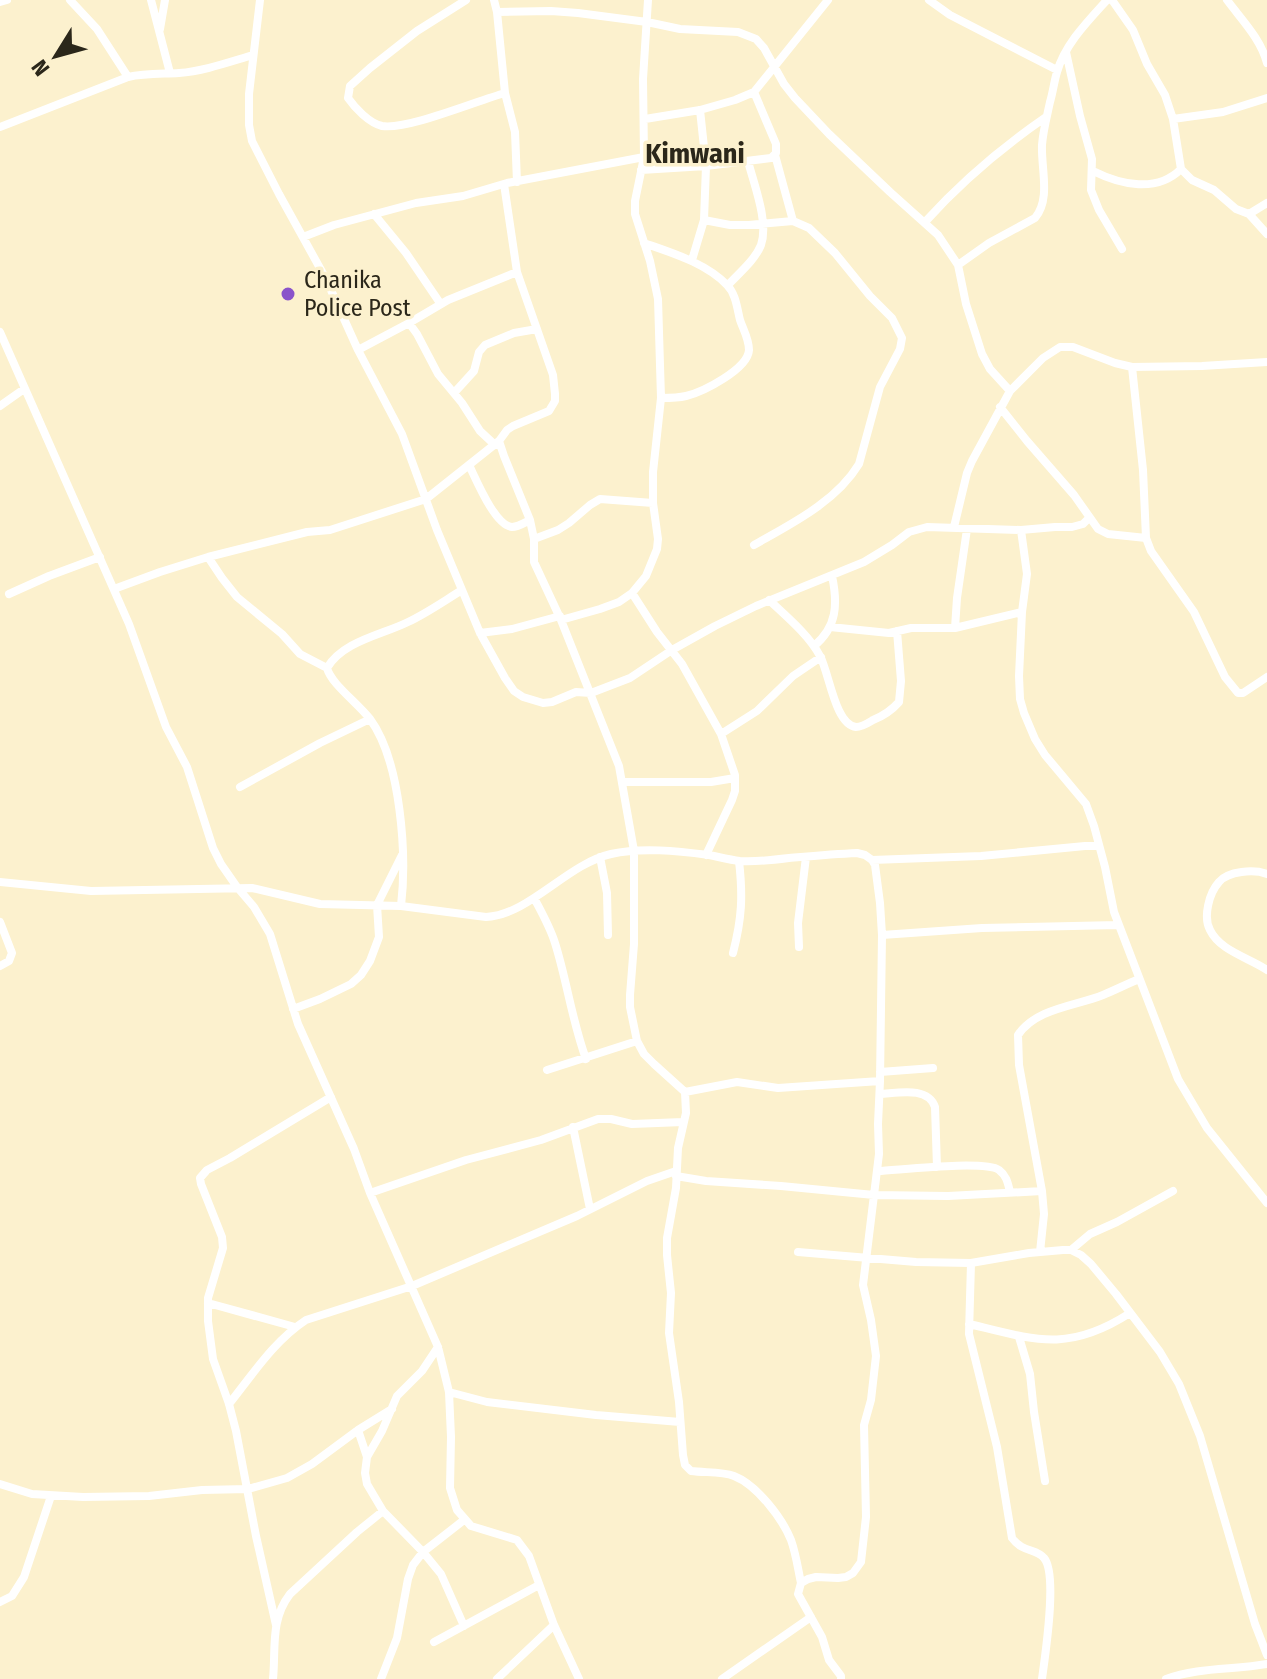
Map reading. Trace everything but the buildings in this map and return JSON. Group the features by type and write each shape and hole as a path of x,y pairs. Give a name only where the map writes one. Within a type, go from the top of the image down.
{"street":[{"path":"0,2 7,0"},
{"path":"70,0 97,29 128,77"},
{"path":"151,0 170,73"},
{"path":"159,33 165,0"},
{"path":"260,0 249,94 252,141 326,279 358,350 402,434 480,633 505,678 514,691 523,697 543,703 576,692 591,693 630,678 715,626 872,558 912,530 927,527 1021,530 1072,527 1083,524 1089,518"},
{"path":"466,0 417,31 370,68 350,86 348,98 374,123 387,126 415,122 505,93"},
{"path":"494,0 505,93 515,132 517,182"},
{"path":"480,633 512,629 619,602 632,593 646,576 657,549 653,472 661,398 658,299 635,214 644,157 643,79 648,0"},
{"path":"645,119 700,110 754,92 828,0"},
{"path":"929,0 950,15 1057,70"},
{"path":"958,265 1041,212 1044,204 1042,145 1057,70 1081,29 1109,0 1133,30 1147,64 1165,95 1173,119 1181,169 1192,180 1214,190 1236,209 1249,214 1267,234"},
{"path":"1227,0 1258,41 1267,63"},
{"path":"497,12 551,11 680,29 738,32 756,39 784,84 829,134 938,235 958,265 975,339 990,369 1010,391"},
{"path":"1066,51 1092,159 1091,190 1122,249"},
{"path":"0,127 128,77 209,68 253,55"},
{"path":"754,92 776,144 775,155 793,221"},
{"path":"1173,119 1223,112 1267,98"},
{"path":"692,260 704,220 706,166 700,110"},
{"path":"925,222 990,158 1046,117"},
{"path":"641,170 706,166 775,155"},
{"path":"303,237 334,225 416,203 463,196 504,184 644,157"},
{"path":"728,285 750,262 763,236 764,223 748,161"},
{"path":"1093,171 1109,179 1154,184 1171,179 1181,169"},
{"path":"114,589 208,557 307,532 330,530 426,499 497,443 507,430 549,411 555,401 553,375 517,272 504,184"},
{"path":"1249,214 1267,203"},
{"path":"374,214 406,253 440,303"},
{"path":"704,220 730,225 793,221 809,228 892,318 902,338 900,349 880,387 854,473 831,496 754,545"},
{"path":"644,243 692,260 728,285 737,303 749,350 747,358 731,374 697,393 661,398"},
{"path":"358,350 440,303 517,272"},
{"path":"409,323 438,374 480,431 497,443 504,456 530,520 534,539 533,559 591,693 622,782 634,851 630,1007 637,1041 644,1054 685,1092 686,1113 678,1148 667,1255 671,1293 670,1348 679,1402 683,1455 688,1468 735,1476 772,1508 791,1540 801,1583 798,1594 841,1679"},
{"path":"454,393 474,371 479,352 485,345 514,333 537,329"},
{"path":"0,332 136,642 166,727 187,767 213,848 270,934 293,1009 438,1347 449,1392 450,1488 457,1510 471,1526 517,1540 529,1556 554,1625 579,1679"},
{"path":"954,527 967,473 1000,407 1010,391 1043,358 1060,347 1073,347 1132,367 1267,362"},
{"path":"1132,367 1143,470 1146,538 1151,551 1194,612 1233,688 1243,693 1267,677"},
{"path":"0,406 24,389"},
{"path":"1000,407 1074,495 1098,529 1108,534 1146,538"},
{"path":"469,465 501,521 514,527 530,520"},
{"path":"534,539 558,530 600,499 653,503"},
{"path":"955,628 967,529"},
{"path":"1021,530 1027,574 1019,676 1024,713 1045,755 1086,804 1118,925 1178,1079 1207,1128 1267,1203"},
{"path":"9,594 100,557"},
{"path":"208,557 237,597 282,634 300,654 327,668"},
{"path":"814,646 830,627 836,606 832,576"},
{"path":"401,906 404,881 401,823 388,762 370,719 334,682 327,668 345,650 408,622 462,590"},
{"path":"632,593 691,678 721,734 735,778 732,800 706,855"},
{"path":"769,600 814,646 821,657 840,716 851,726 866,724 899,702 901,681 897,631"},
{"path":"830,627 882,633 955,628 1022,612"},
{"path":"721,734 757,711 793,676 821,657"},
{"path":"240,787 370,719"},
{"path":"622,782 711,782 735,778"},
{"path":"872,860 981,856 1099,846"},
{"path":"0,882 91,891 237,887 267,890 320,904 401,906 474,917 496,917 534,898 587,862 634,851 706,855 739,861 857,853 872,860 877,872 882,935 880,1094 878,1171 863,1285 876,1356 871,1400 864,1425 867,1499 861,1562 846,1577 816,1577 801,1583"},
{"path":"293,1009 351,984 361,975 379,937 377,905 403,853"},
{"path":"600,857 607,893 608,935"},
{"path":"799,947 798,923 806,857"},
{"path":"733,953 743,892 739,861"},
{"path":"1267,874 1259,871 1242,873 1219,882 1212,895 1207,919 1212,934 1228,949 1267,970"},
{"path":"534,898 556,945 586,1059"},
{"path":"0,922 12,953 9,961 0,966"},
{"path":"882,935 982,928 1118,925"},
{"path":"1040,1252 1044,1214 1042,1191 1019,1065 1018,1035 1042,1016 1139,979"},
{"path":"547,1070 637,1041"},
{"path":"685,1092 737,1082 778,1088 933,1068"},
{"path":"880,1094 917,1093 931,1098 936,1117 937,1167"},
{"path":"276,1625 229,1404 213,1359 208,1303 210,1286 223,1248 222,1237 201,1184 201,1175 331,1097"},
{"path":"370,1193 598,1119 632,1124 683,1122"},
{"path":"573,1127 590,1209"},
{"path":"878,1171 995,1167 1003,1173 1010,1192"},
{"path":"229,1404 272,1350 306,1320 412,1286 647,1181 676,1173 706,1181 874,1195 948,1196 1042,1191"},
{"path":"1071,1250 1090,1234 1173,1191"},
{"path":"798,1252 916,1262 971,1263 1040,1252 1071,1250 1081,1255 1160,1352 1179,1384 1191,1410 1267,1655"},
{"path":"971,1263 971,1346 997,1447 1012,1538 1024,1550 1044,1558 1048,1568 1051,1595 1042,1679"},
{"path":"208,1303 295,1327"},
{"path":"969,1324 1039,1340 1070,1339 1111,1326 1130,1313"},
{"path":"1019,1337 1030,1374 1045,1481"},
{"path":"367,1457 397,1396 422,1371 438,1347"},
{"path":"449,1392 487,1402 680,1422"},
{"path":"0,1484 32,1494 51,1496 126,1497 248,1489 287,1478 392,1409"},
{"path":"358,1430 367,1457 367,1484 383,1511 434,1564 464,1626"},
{"path":"0,1602 12,1596 24,1577 51,1496"},
{"path":"273,1679 276,1625 282,1605 290,1594 383,1511"},
{"path":"381,1679 397,1638 408,1579 416,1559 464,1520"},
{"path":"434,1642 539,1585"},
{"path":"722,1679 811,1617"},
{"path":"497,1679 554,1625"},
{"path":"1166,1679 1188,1672 1267,1664"}],"place":[{"name":"Chanika Police Post","path":"288,294"}],"district":[{"name":"Kimwani","path":"695,153"}]}
